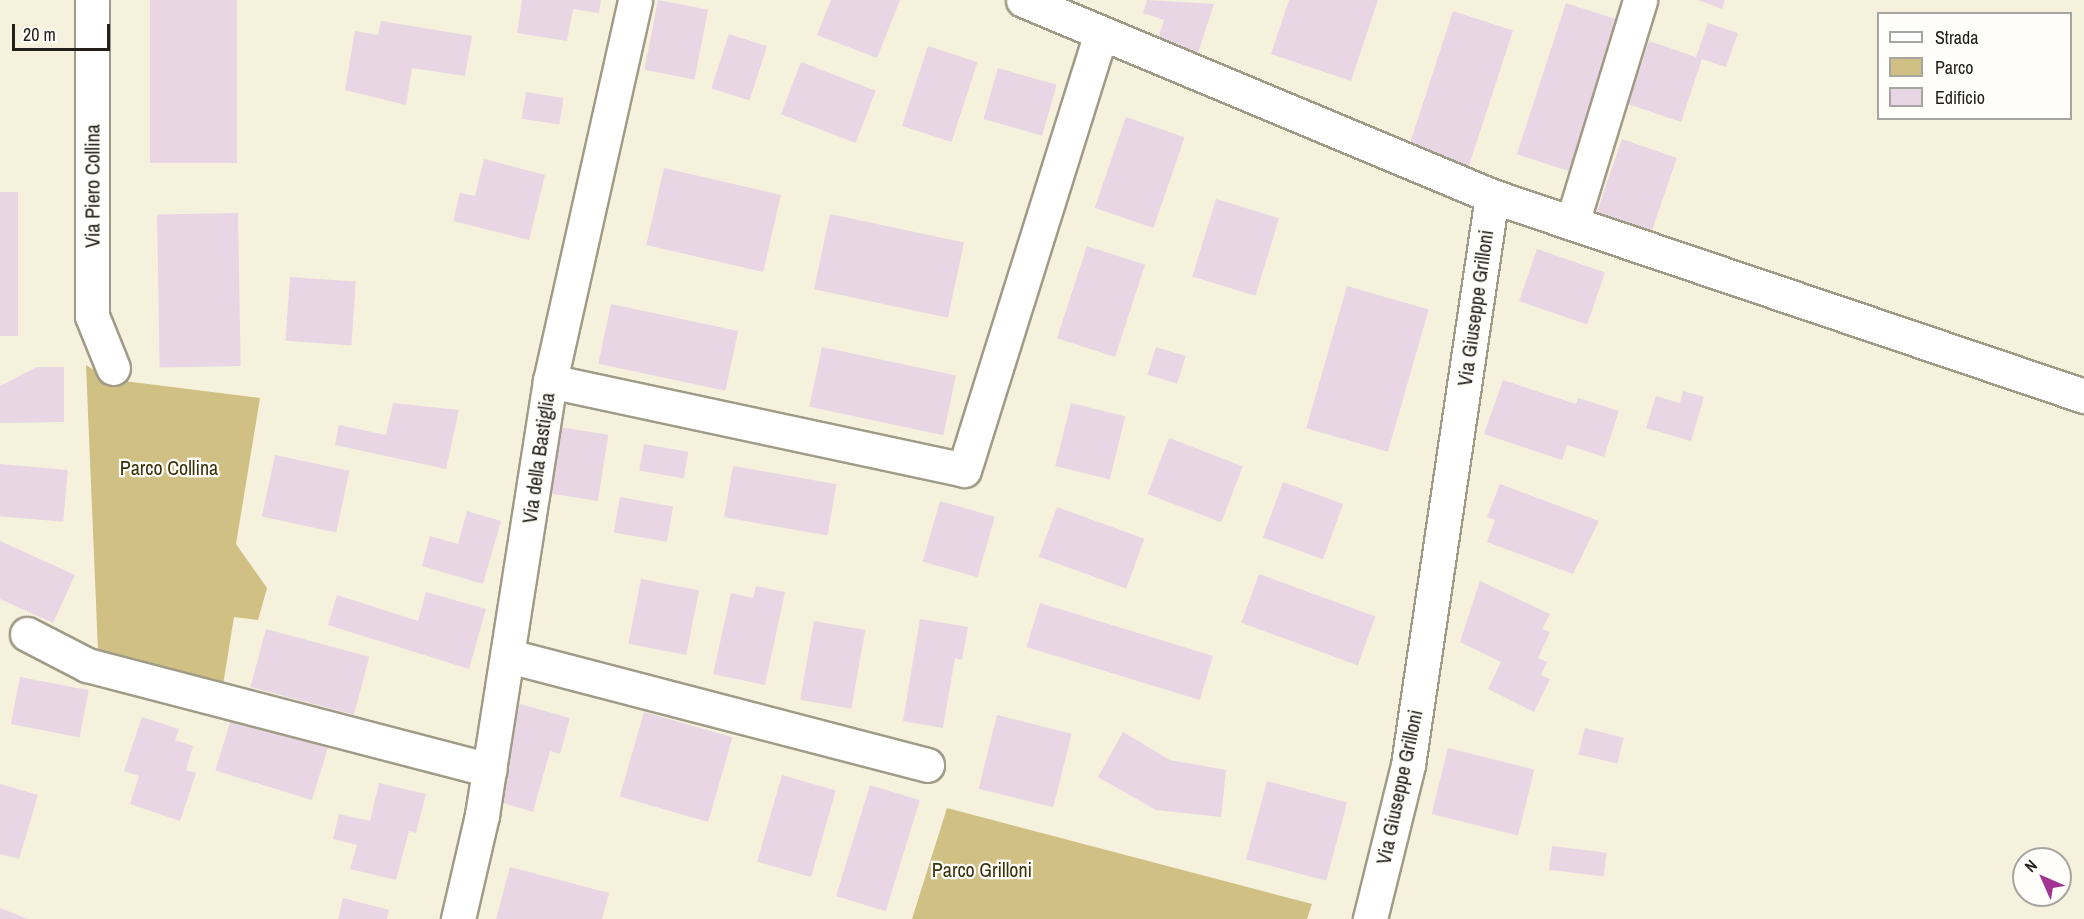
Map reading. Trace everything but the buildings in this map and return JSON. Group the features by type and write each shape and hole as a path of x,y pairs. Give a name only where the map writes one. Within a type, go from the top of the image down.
{"street":[{"name":"Via Piero Collina","path":"92,0 92,316 113,368"},
{"name":"Via della Bastiglia","path":"458,919 490,770 550,381 635,0"},
{"path":"1023,0 1492,196 2084,396"},
{"path":"1572,223 1640,0"},
{"path":"550,381 964,470 1101,34"},
{"name":"Via Giuseppe Grilloni","path":"1370,919 1408,765 1492,196"},
{"path":"27,634 87,665 490,770"},
{"path":"509,656 927,765"}],"green space":[{"name":"Parco Collina","path":"86,365 108,379 260,398 236,544 267,588 258,620 234,617 223,685 98,651"},
{"name":"Parco Grilloni","path":"947,808 1312,904 1307,919 912,919"}]}
